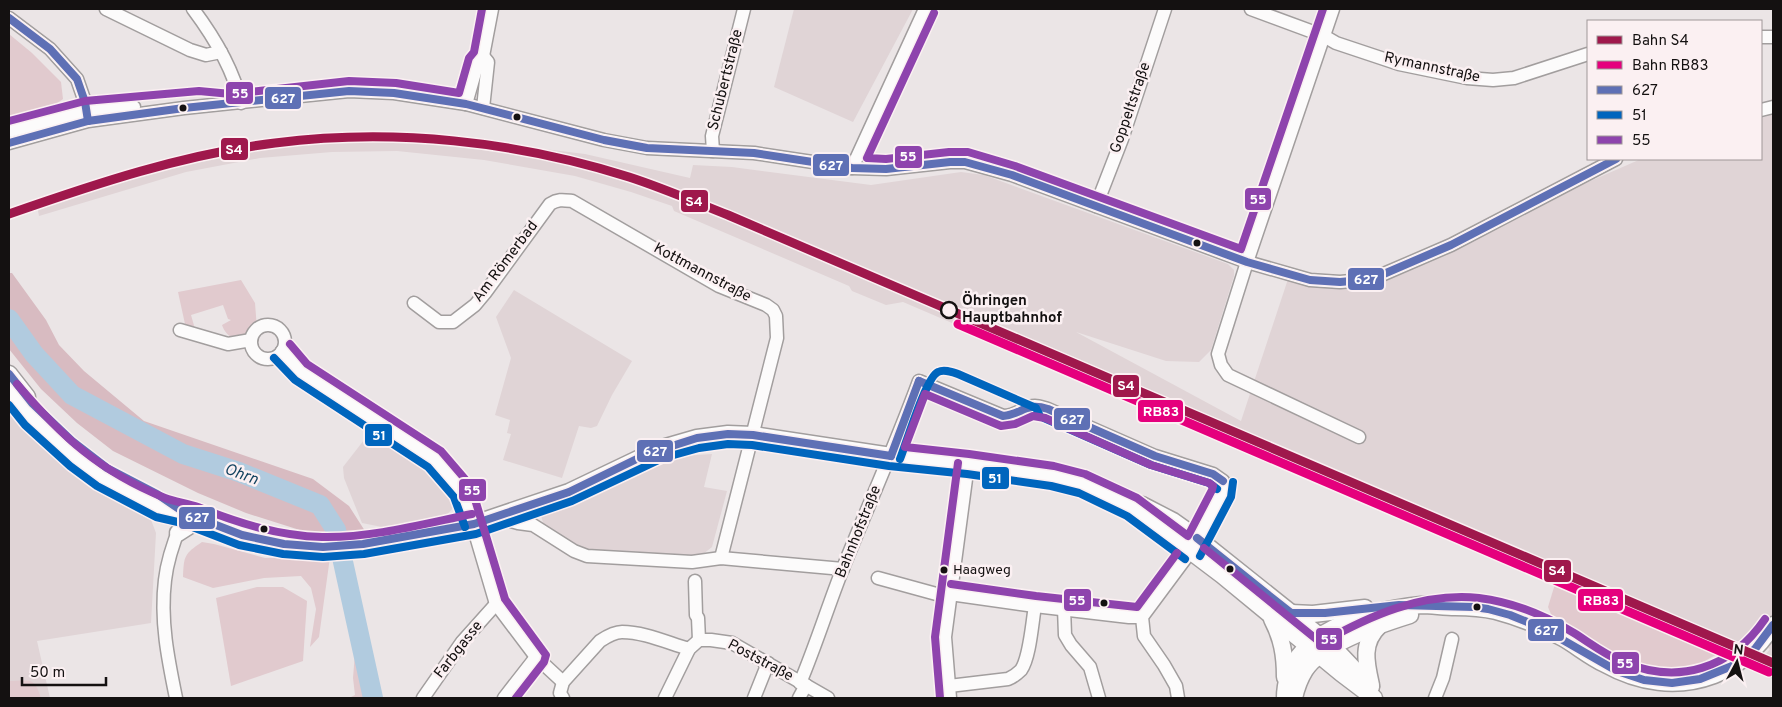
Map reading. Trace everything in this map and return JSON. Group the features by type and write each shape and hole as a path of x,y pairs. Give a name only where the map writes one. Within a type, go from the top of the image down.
{"main road":[{"path":"9,374 32,403 72,441 107,468 157,494 185,513"},
{"path":"9,390 32,418 77,459 102,477 159,507 185,513 242,535 284,544 323,547 363,544 474,524 573,490 659,449 697,438 728,434 753,435 890,456 968,464 1053,476 1082,484 1132,507 1194,544 1291,613 1313,640"},
{"path":"178,533 192,524 207,522"},
{"path":"1194,544 1268,613 1313,640 1374,695"},
{"path":"1288,695 1292,666 1313,640 1350,620 1369,614 1422,605"},
{"path":"1291,613 1312,614 1384,606 1476,607 1496,611 1531,623 1563,638 1605,665 1634,677 1673,684 1693,681 1725,670 1742,661 1754,651 1773,625"},
{"path":"1288,695 1306,669 1327,651 1362,632 1428,610 1454,607"},
{"path":"1268,613 1282,642 1286,659 1288,695"},
{"path":"1374,695 1365,656 1366,644 1372,632 1379,626"}],"street":[{"path":"106,9 190,50 206,54 221,52"},
{"path":"193,9 221,52 237,88 236,104"},
{"path":"466,104 478,62 483,56 492,9"},
{"name":"Schubertstraße","path":"712,151 712,136 744,9"},
{"path":"852,168 925,9"},
{"name":"Goppeltstraße","path":"1096,206 1122,139 1165,9"},
{"name":"Rymannstraße","path":"1251,9 1324,36 1336,43 1399,64 1467,78 1493,80 1514,78 1587,54"},
{"path":"1333,9 1247,262 1218,354 1222,366 1228,375 1359,438"},
{"path":"9,18 50,49 77,79 87,116"},
{"path":"483,56 488,62 483,108"},
{"path":"9,131 87,116 236,104 349,91 394,93 466,104 604,140 647,148 754,152 852,168 886,169 965,162 1012,175 1247,262 1310,280 1340,282 1379,276 1451,245 1614,160"},
{"path":"9,143 87,116"},
{"name":"Am Römerbad","path":"414,303 439,322 453,322 475,305 485,293 550,204 556,200 572,201"},
{"name":"Kottmannstraße","path":"572,201 719,286 766,305 773,310 776,316 777,338 753,435"},
{"path":"264,325 273,325 281,331 284,337 285,344 282,351 278,356 272,358 260,357 251,346 252,334 264,325"},
{"path":"180,330 228,344 251,340"},
{"path":"282,351 300,372 435,460 463,492 474,524 496,604 536,657 563,682"},
{"name":"Bahnhofstraße","path":"799,698 843,569 919,381 1003,416 1013,416 1025,408 1036,406 1048,409 1155,456 1213,474 1223,481 1222,493 1194,544"},
{"path":"721,558 753,435"},
{"path":"968,464 945,637 949,692 1015,676 1022,668 1027,653 1035,606"},
{"path":"159,507 170,517 178,533"},
{"path":"176,698 166,652 164,589 165,578 185,513"},
{"path":"497,517 518,524 534,525 574,551 587,556 692,562 721,558 843,569"},
{"path":"1178,698 1176,686 1144,636 1142,617 1194,544"},
{"path":"878,578 940,595 950,594 1035,606 1142,617"},
{"path":"665,698 689,649 699,640 695,581"},
{"name":"Farbgasse","path":"423,698 462,642 496,604"},
{"path":"1064,608 1065,635 1090,667 1099,698"},
{"path":"563,698 560,693 563,682 600,641 621,632 689,649"},
{"path":"1435,698 1443,678 1452,639"},
{"name":"Poststraße","path":"699,640 718,640 732,643 828,698"},
{"path":"504,698 536,657"},
{"path":"754,698 768,663"}],"shaded area":[{"path":"794,9 913,9 853,122 774,87"},
{"path":"9,34 32,53 61,82 63,99 43,113 9,119"},
{"path":"1772,115 1773,119 1773,679 1753,670 1770,649 1758,643 1745,638 1721,654 1426,529 1233,443 1180,424 1078,377 903,302 886,305 852,291 849,286 674,211 672,206 575,176 484,160 397,151 332,152 260,158 186,172 39,216 36,200 144,167 236,146 341,134 418,133 585,154 690,178 693,165 732,167 871,185 961,172 984,175 1228,264 1234,270 1234,276 1211,350 1199,362 1166,361 1076,332 1241,421 1289,276 1363,280 1639,160 1762,160 1762,118"},
{"path":"9,273 12,273 46,320 59,345 84,371 144,421 313,479 349,506 365,531 306,532 246,513 198,493 113,451 77,423 41,389 9,349"},
{"path":"241,280 255,303 257,329 252,334 251,340 233,338 224,330 222,325 231,320 228,319 223,305 191,315 195,329 180,330 185,324 178,292"},
{"path":"514,290 632,361 597,426 591,428 579,426 562,478 503,460 511,434 507,433 510,420 495,415 511,358 496,317"},
{"path":"9,390 128,497 148,512 156,533 151,623 37,641 50,698 9,698"},
{"path":"371,431 426,464 454,495 453,508 443,519 392,529 362,523 344,478 343,467"},
{"path":"712,454 704,487 727,491 712,547 694,561 576,548 544,526 540,512 668,457"},
{"path":"202,542 265,558 330,557 319,637 310,647 316,609 311,588 301,576 264,578 213,588 183,577 186,556"},
{"path":"1555,584 1719,653 1696,666 1657,668 1622,658 1585,642 1556,626 1548,607"},
{"path":"257,587 283,587 307,601 303,661 231,686 216,598"},
{"path":"367,652 378,698 349,698 355,695 353,678 355,653"},
{"path":"9,681 30,681 36,686 41,698 9,698"}],"waterway":[{"name":"Ohrn","path":"9,319 34,354 72,395 183,454 239,472 320,505 336,530 373,698"}],"rail line":[{"name":"S4","path":"9,214 140,171 207,155 275,143 364,137 409,138 498,146 543,154 642,181 728,215 1773,663"},
{"name":"RB83","path":"958,324 1769,672"}],"transit line":[{"name":"55","path":"9,121 85,101 199,91 231,94 349,81 396,83 459,93 469,58 474,52 482,9"},
{"name":"55","path":"934,13 867,158 886,159 949,152 968,152 1015,166 1241,249 1323,9"},
{"name":"627","path":"9,18 50,49 77,79 85,102 88,121"},
{"name":"627","path":"9,143 88,121 184,108 349,91 394,93 466,104 604,140 647,148 754,153 852,168 886,169 965,162 1012,175 1247,262 1310,280 1340,282 1379,276 1451,245 1614,160"},
{"name":"55","path":"290,344 307,364 441,451 471,486 505,599 546,655 544,662 516,698"},
{"name":"51","path":"274,358 295,380 428,467 454,497 465,527"},
{"name":"51","path":"900,459 928,386 933,377 940,371 958,374 1036,408 1039,414"},
{"name":"627","path":"9,374 32,403 72,441 107,468 157,494 185,513 242,535 284,544 323,547 363,544 474,524 569,492 647,454 697,438 728,434 753,435 891,456"},
{"name":"627","path":"919,381 1003,416 1034,407 1048,409 1155,456 1213,474 1223,481"},
{"name":"627","path":"891,456 919,381"},
{"name":"55","path":"17,384 66,436 83,451 120,476 165,498 243,523 290,534 341,537 397,530 472,514"},
{"name":"55","path":"925,394 1001,426 1015,424 1033,416 1045,418 1151,465 1209,483 1213,486 1212,490 1188,536 1137,498 1085,474 1054,466 905,447 925,394"},
{"name":"51","path":"9,405 25,425 70,466 97,486 156,517 182,523 239,545 283,554 323,557 364,554 476,534 572,501 663,458 699,448 728,444 752,445 889,466 967,474 1051,486 1079,493 1127,516 1185,559"},
{"name":"51","path":"1044,418 1151,465 1209,483 1217,489"},
{"name":"55","path":"940,698 935,637 958,463"},
{"name":"51","path":"1200,556 1231,497 1233,482"},
{"name":"627","path":"1197,538 1291,613"},
{"name":"55","path":"1204,548 1321,643 1377,615 1417,602 1458,597 1479,598 1516,606 1540,616 1574,633 1623,662 1643,669 1683,672 1702,668 1720,661 1736,650 1765,619"},
{"name":"55","path":"951,584 1137,607 1177,553"},
{"name":"627","path":"1291,613 1325,613 1399,605 1488,609 1510,615 1542,628 1617,671 1644,680 1672,683 1700,679 1732,666 1755,649 1773,625"}],"place":[{"name":"Öhringen Hauptbahnhof","path":"949,310"},
{"name":"Haagweg","path":"944,570"}]}
